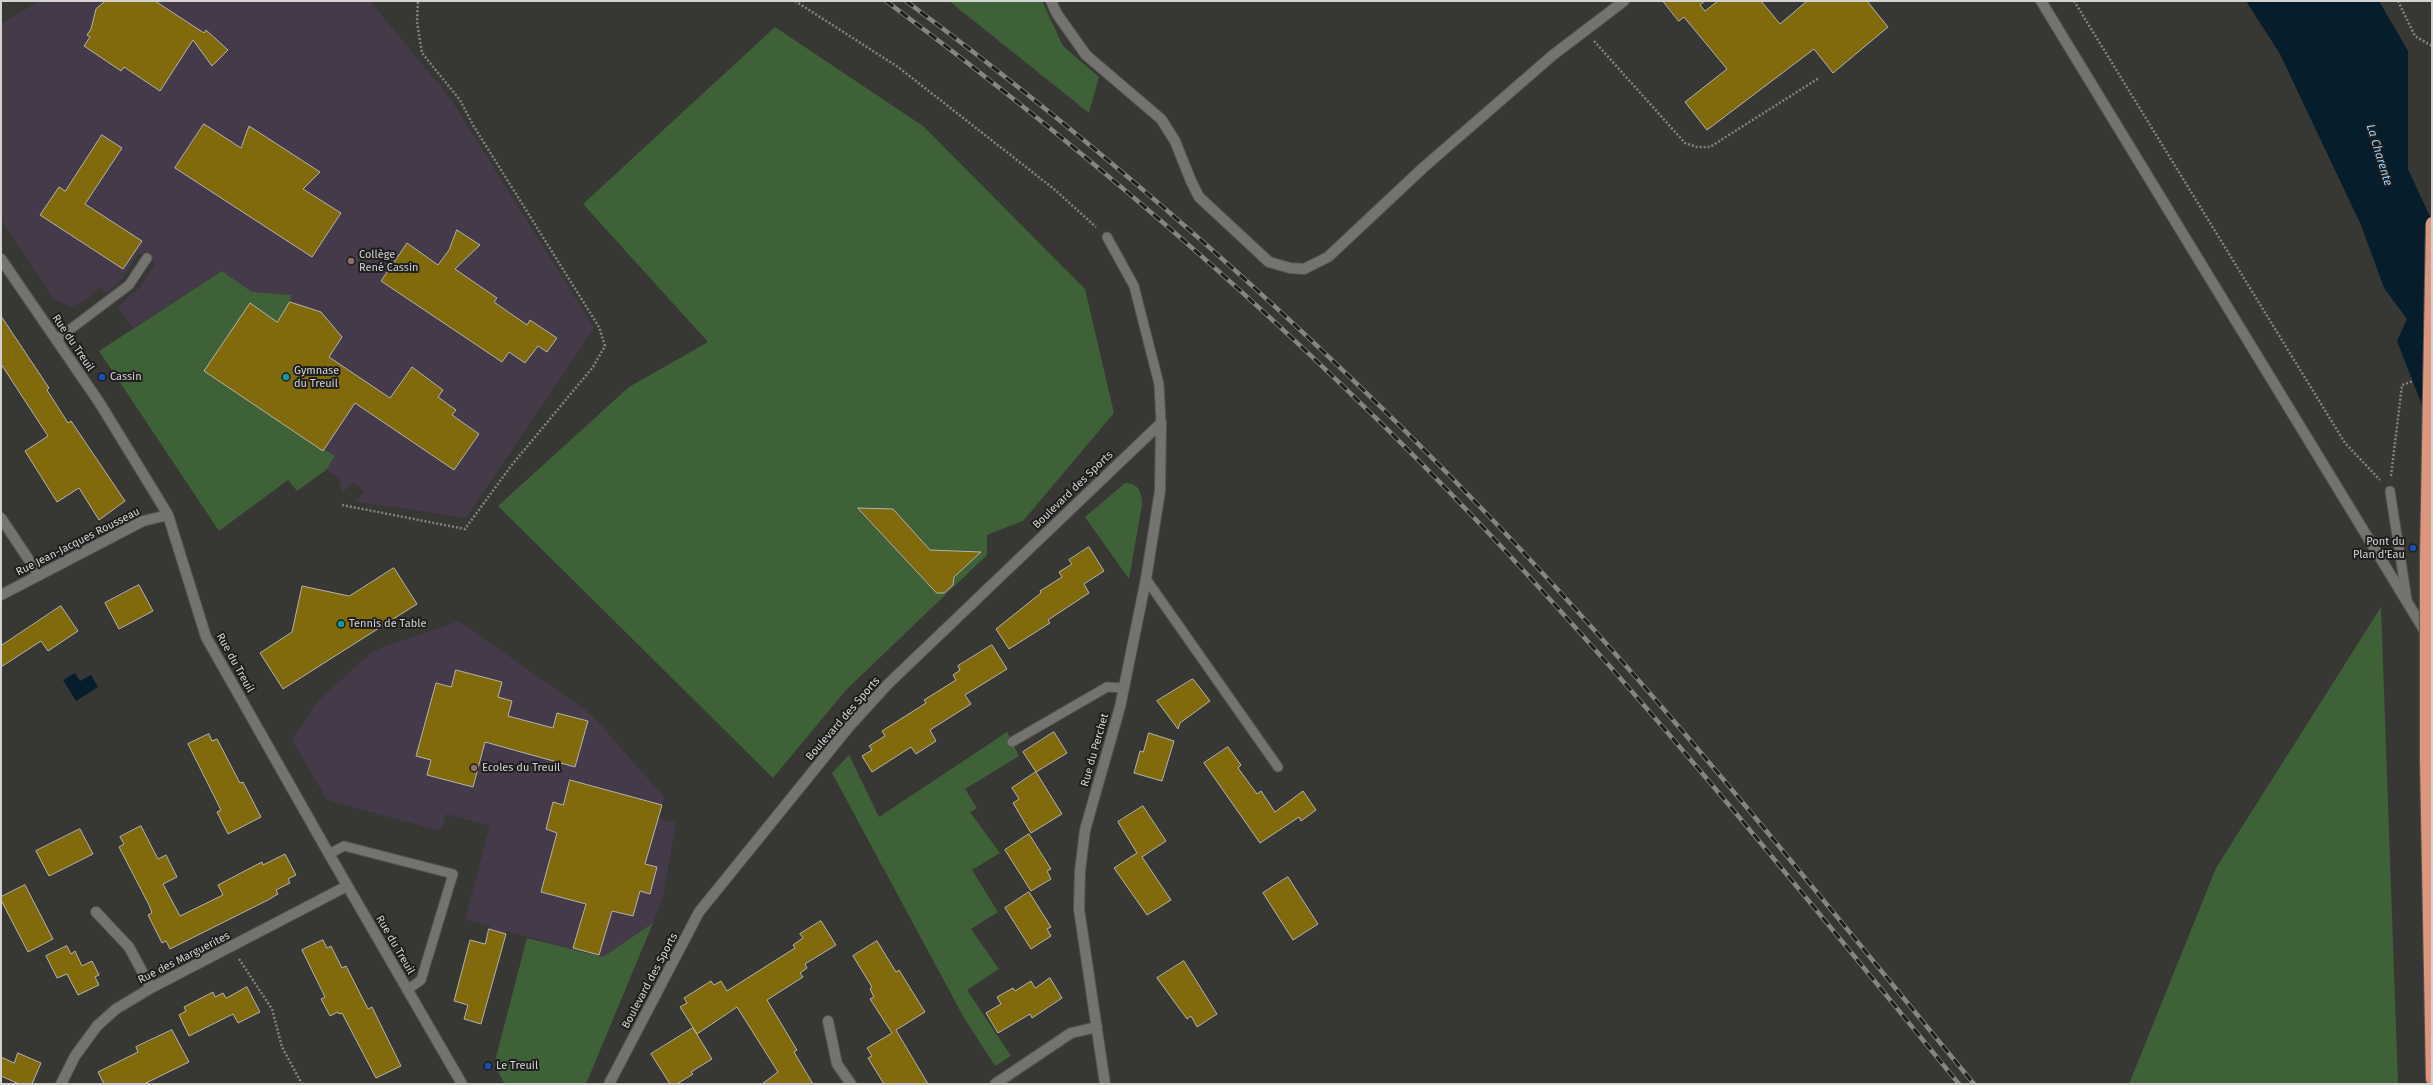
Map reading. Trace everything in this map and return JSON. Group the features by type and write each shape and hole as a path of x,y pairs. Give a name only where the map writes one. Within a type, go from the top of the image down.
{"highway":[{"path":"2432,222 2426,558 2426,761 2432,1080"}],"street":[{"path":"1051,1 1057,14 1086,55 1161,119 1174,140 1199,197 1269,262 1290,268 1304,269 1328,257 1424,167 1585,30 1624,1"},
{"path":"2041,1 2432,643"},
{"name":"Rue du Treuil","path":"1,259 99,402 168,515 206,636 459,1082"},
{"name":"Rue du Perchet","path":"1105,1084 1079,909 1080,871 1085,830 1124,688 1146,580 1160,491 1161,423"},
{"name":"Boulevard des Sports","path":"609,1084 699,912 848,728 888,684 1161,423"},
{"name":"Rue Jean-Jacques Rousseau","path":"1,595 143,521 168,515"},
{"path":"1,518 39,575"},
{"name":"Rue des Marguerites","path":"61,1084 74,1056 97,1026 116,1009 151,988 233,947 347,886"},
{"path":"96,912 129,947 151,988"},
{"path":"828,1021 837,1064 851,1084"},
{"path":"995,1084 1071,1033 1097,1027"}],"lane":[{"path":"1107,237 1134,286 1159,384 1161,423"},
{"path":"56,340 124,289 147,258"},
{"path":"2390,491 2407,603"},
{"path":"1146,580 1278,767"},
{"path":"1012,742 1107,687 1124,688"},
{"path":"329,854 344,846 453,874 421,980 407,990"}],"path":[{"path":"342,505 466,529 511,466 593,367 605,346 599,327 473,125 460,100 422,54 417,22 418,1"},
{"path":"795,1 898,67 1054,190 1107,237"},
{"path":"2074,1 2345,443 2390,491"},
{"path":"2398,1 2415,36 2432,46"},
{"path":"1585,30 1685,143 1697,147 1710,148 1819,78"},
{"path":"2390,491 2402,385"},
{"path":"233,947 253,982 272,1009 282,1047 302,1084"}],"shaded area":[{"name":"Collège René Cassin","path":"39,1 370,1 450,98 594,328 466,518 354,501 365,492 353,482 342,493 339,478 326,470 335,456 324,449 329,357 321,312 290,302 290,295 252,292 222,271 133,328 118,307 140,287 155,264 139,253 122,279 106,294 101,286 83,302 70,307 54,299 1,219 1,24"},
{"name":"Ecoles du Treuil","path":"459,621 591,714 664,797 658,818 676,823 663,896 653,923 603,957 506,931 506,934 489,929 490,926 465,919 490,826 446,814 441,831 327,800 292,740 318,701 373,651"}],"green space":[{"path":"949,1 1042,1 1063,46 1099,77 1089,113"},
{"path":"775,27 923,126 1085,289 1114,413 1023,521 987,535 987,555 846,690 773,778 498,506 629,387 708,342 583,204"},
{"path":"222,271 252,292 291,295 290,302 321,312 342,337 329,357 368,383 324,449 335,456 326,470 297,491 288,480 219,531 99,351"},
{"path":"1125,483 1130,483 1137,487 1142,501 1129,579 1085,517"},
{"path":"2381,607 2398,1084 2129,1084 2216,868"},
{"path":"1007,732 1019,756 965,789 977,808 970,812 1000,853 972,870 998,912 971,929 999,969 967,990 1011,1056 995,1066 963,1016 832,773 849,755 879,817"},
{"path":"653,923 586,1084 505,1084 494,1065 527,938 603,957"}],"water":[{"name":"La Charente","path":"2246,1 2379,1 2408,51 2408,169 2432,221 2432,431 2397,341 2407,319 2384,288 2361,225 2280,54"},
{"path":"75,673 80,681 91,675 98,687 76,701 63,680"}],"building":[{"path":"106,1 155,1 204,33 206,30 228,50 212,66 193,40 160,91 124,67 121,71 84,46 90,37 87,35 91,29 96,9"},
{"path":"1663,1 1705,1 1700,5 1705,11 1718,1 1761,1 1780,24 1807,1 1867,1 1888,27 1833,73 1814,49 1707,130 1685,102 1727,69 1684,17 1679,21"},
{"path":"204,124 241,148 249,126 320,172 303,189 341,213 312,257 175,168"},
{"path":"102,135 122,148 85,204 142,241 123,269 40,215 59,187 65,191"},
{"path":"457,230 480,245 455,269 497,298 494,302 527,325 530,320 557,338 547,352 538,346 525,363 509,352 502,362 381,281 407,243 438,265 449,250"},
{"name":"Gymnase du Treuil","path":"290,302 321,312 342,337 329,357 390,398 412,367 443,390 438,397 456,410 452,415 479,434 454,470 355,403 323,451 204,371 250,303 277,322"},
{"path":"1,316 49,388 47,390 68,423 71,421 125,501 99,520 79,488 57,502 25,451 48,436 1,364"},
{"path":"858,508 893,509 930,550 981,552 954,577 953,585 944,593 937,593"},
{"path":"1089,547 1104,571 1084,584 1089,593 1048,620 1050,623 1009,649 996,629 1041,593 1040,591 1062,577 1059,572 1072,564 1069,560"},
{"name":"Tennis de Table","path":"394,568 417,604 283,689 260,653 292,632 302,586 349,596"},
{"path":"139,585 153,611 119,629 105,603"},
{"path":"61,606 78,631 48,651 41,641 1,667 1,646"},
{"path":"992,645 1007,669 965,695 971,704 930,730 936,741 916,754 911,747 872,772 862,756 872,750 869,746 885,736 882,731 926,703 924,700 956,680 953,675 960,670 958,666"},
{"path":"456,670 502,682 498,697 512,701 508,716 553,728 557,713 588,721 575,767 485,742 473,787 427,775 431,760 416,756 436,683 451,687"},
{"path":"1193,679 1210,701 1180,723 1178,729 1157,701"},
{"path":"1054,732 1067,753 1036,772 1023,752"},
{"path":"1149,733 1174,741 1162,781 1134,773 1140,751 1143,752"},
{"path":"209,734 212,741 217,739 240,783 243,782 261,817 228,834 217,812 221,810 188,744"},
{"path":"1228,747 1241,765 1238,768 1257,794 1261,791 1275,812 1303,791 1316,810 1301,821 1299,817 1260,843 1204,763"},
{"path":"1036,772 1062,814 1031,833 1013,803 1019,799 1012,788"},
{"path":"570,780 662,805 645,864 657,867 650,894 640,891 633,916 612,911 599,955 573,948 586,904 541,892 557,833 546,829 553,802 563,805"},
{"path":"1143,806 1166,841 1142,857 1171,900 1147,915 1114,868 1137,853 1118,822"},
{"path":"141,826 158,859 166,855 177,877 163,884 180,916 223,895 218,885 262,862 263,865 285,854 296,875 288,879 290,883 276,890 278,894 268,900 170,949 166,941 162,943 148,915 152,913 149,905 119,847 124,844 120,837"},
{"path":"80,829 93,854 49,876 36,851"},
{"path":"1029,834 1051,869 1047,871 1051,879 1031,891 1005,850"},
{"path":"1288,877 1318,924 1293,940 1263,893"},
{"path":"25,885 53,939 28,952 1,900 1,897"},
{"path":"1029,892 1051,927 1047,929 1051,936 1031,949 1005,908"},
{"path":"821,921 836,945 805,964 807,968 800,973 803,977 767,1000 797,1050 794,1052 813,1084 762,1084 778,1072 737,1007 697,1034 680,1007 687,1003 684,998 711,981 714,985 721,981 727,991 795,948 793,945 803,938 800,934"},
{"path":"489,929 506,934 481,1024 464,1019 468,1005 454,1001 470,940 485,944"},
{"path":"323,940 327,948 331,946 342,968 346,966 368,1009 372,1007 401,1066 376,1078 342,1013 339,1014 338,1012 330,1016 321,999 325,997 302,950"},
{"path":"877,941 896,972 899,970 925,1012 896,1030 928,1084 884,1084 868,1058 872,1056 867,1048 892,1033 870,999 874,997 870,989 872,987 853,956"},
{"path":"67,946 71,954 75,951 82,966 92,961 99,975 95,977 99,985 78,995 67,974 57,978 46,956"},
{"path":"1184,961 1217,1014 1197,1027 1191,1016 1187,1019 1157,978"},
{"path":"1050,978 1062,998 1032,1018 1030,1014 998,1033 986,1013 1001,1004 997,997 1013,988 1015,991 1031,981 1035,988"},
{"path":"247,987 260,1012 238,1023 233,1014 189,1036 179,1015 186,1011 184,1007 213,992 215,997 223,993 226,998"},
{"path":"693,1028 712,1059 691,1072 693,1074 677,1084 670,1084 651,1054"},
{"path":"172,1030 189,1062 144,1084 104,1084 98,1072 138,1052 136,1047"},
{"path":"18,1053 41,1063 32,1084 19,1084 1,1076 1,1057 14,1063"}],"railway":[{"path":"886,1 1043,122 1119,185 1268,316 1411,453 1543,591 1665,729 1959,1084"},
{"path":"906,1 1059,120 1206,245 1349,376 1418,444 1486,513 1550,582 1675,722 1796,866 1974,1084"}],"place":[{"name":"Collège René Cassin","path":"351,261"},
{"name":"Cassin","path":"102,377"},
{"name":"Gymnase du Treuil","path":"286,377"},
{"name":"Pont du Plan d'Eau","path":"2413,548"},
{"name":"Tennis de Table","path":"341,624"},
{"name":"Ecoles du Treuil","path":"474,768"},
{"name":"Le Treuil","path":"488,1066"}]}
